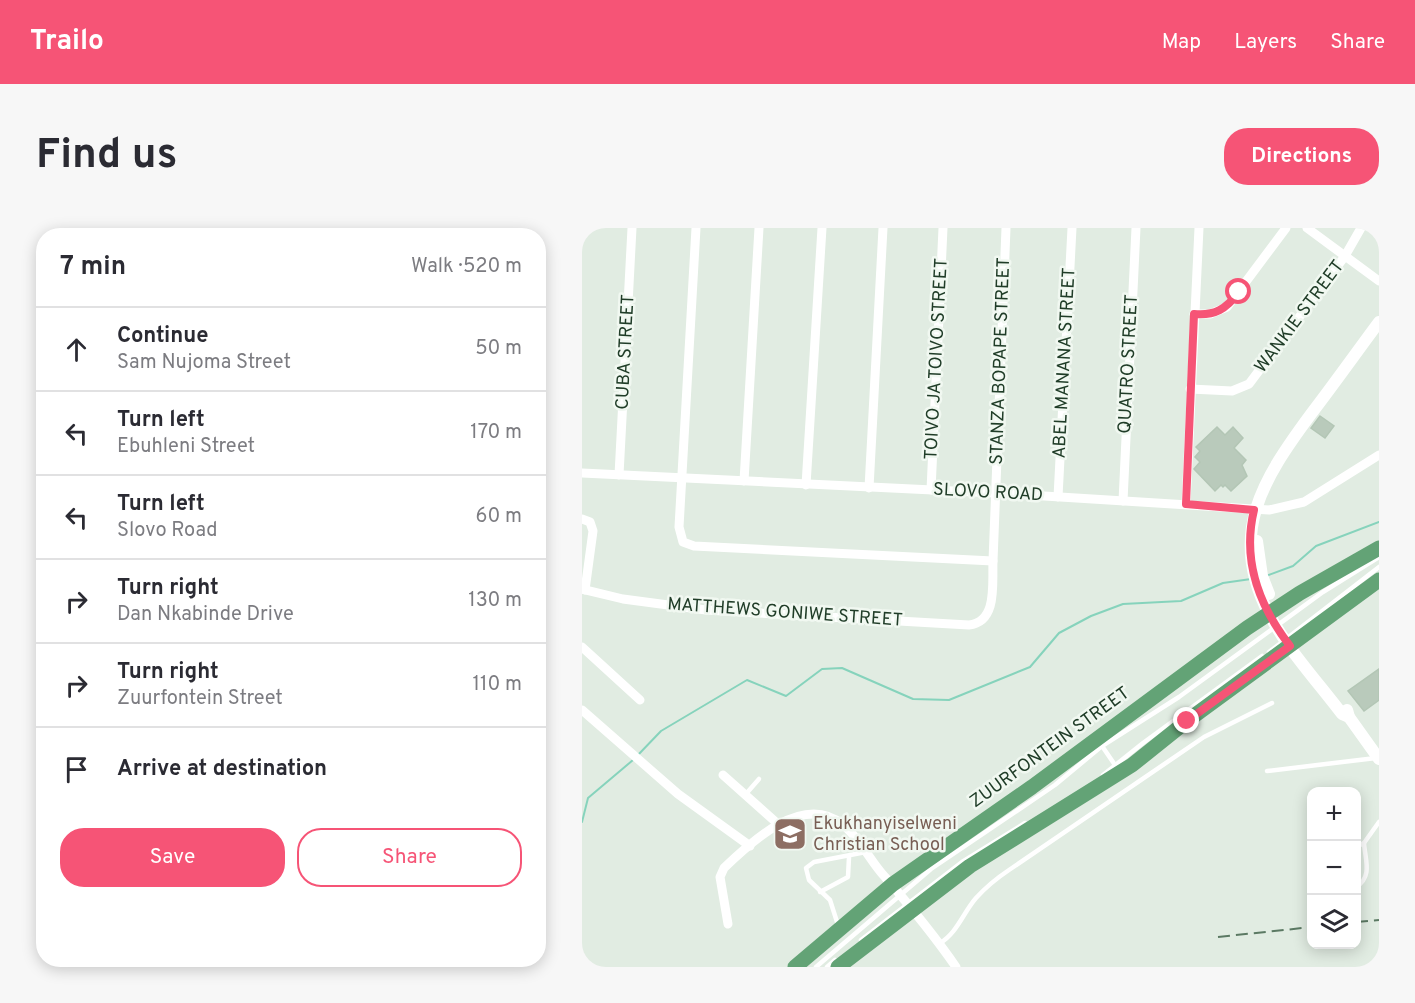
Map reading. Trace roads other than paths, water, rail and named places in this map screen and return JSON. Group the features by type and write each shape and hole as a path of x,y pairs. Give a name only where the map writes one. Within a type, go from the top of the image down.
{"main road":[{"name":"ZUURFONTEIN STREET","path":"838,967 900,896 1032,787 1379,549"},
{"name":"ZUURFONTEIN STREET","path":"795,967 840,929 900,896 992,851 1132,765 1291,640 1379,580"}],"street":[{"name":"CUBA STREET","path":"619,475 632,228"},
{"path":"696,228 680,535 688,545 993,561"},
{"path":"744,481 759,228"},
{"path":"806,484 822,228"},
{"path":"869,488 883,228"},
{"name":"TOIVO JA TOIVO STREET","path":"932,490 943,228"},
{"name":"STANZA BOPAPE STREET","path":"987,617 993,561 1006,228"},
{"name":"ABEL MANANA STREET","path":"1058,498 1072,228"},
{"name":"QUATRO STREET","path":"1123,501 1136,228"},
{"path":"1186,504 1199,228"},
{"path":"1194,314 1210,314 1227,307 1286,228"},
{"path":"1307,228 1379,281"},
{"name":"WANKIE STREET","path":"1190,389 1232,391 1249,384 1345,256 1361,228"},
{"path":"1379,322 1284,451 1262,493 1257,510 1255,559 1264,593 1276,618 1347,709 1349,717 1379,758"},
{"name":"SLOVO ROAD","path":"582,473 995,493 1257,510 1280,509 1304,502 1379,455"},
{"path":"582,519 590,522 593,531 583,589"},
{"name":"MATTHEWS GONIWE STREET","path":"583,589 617,598 706,610 969,625 982,622 987,617"},
{"path":"582,647 640,700"},
{"path":"582,664 591,656"},
{"path":"582,710 678,794 750,846"},
{"path":"723,776 778,824"},
{"path":"728,924 721,872 778,824 808,814 826,816 843,825 940,943 956,967"},
{"path":"900,896 949,967"}],"lane":[{"path":"816,967 931,869 1055,785 1102,746 1179,698 1276,618 1379,557"},
{"path":"1040,814 1091,785 1115,765 1291,640 1379,567"},
{"path":"940,943 953,933 976,898 1009,870 1204,737 1272,703"},
{"path":"1102,746 1115,765"},
{"path":"1267,771 1379,758"},
{"path":"745,795 759,779"},
{"path":"827,967 900,896 962,862 1029,820"},
{"path":"1361,844 1379,822"},
{"path":"1361,884 1368,872 1364,843"},
{"path":"840,929 830,900 820,892 806,874 807,866 866,852"},
{"path":"820,892 848,877 849,857"}],"waterway":[{"path":"1266,576 1293,566 1316,546 1379,522"},
{"path":"637,756 661,731 747,680 786,696 822,669 842,668 913,699 949,700 1030,667 1059,633 1091,616 1123,604 1181,601 1223,583 1251,579"},
{"path":"582,822 588,798 633,760"}],"railway":[{"path":"1361,922 1379,920"},
{"path":"1218,937 1307,928"}],"place":[{"name":"Ekukhanyiselweni Christian School","path":"790,834"}]}
